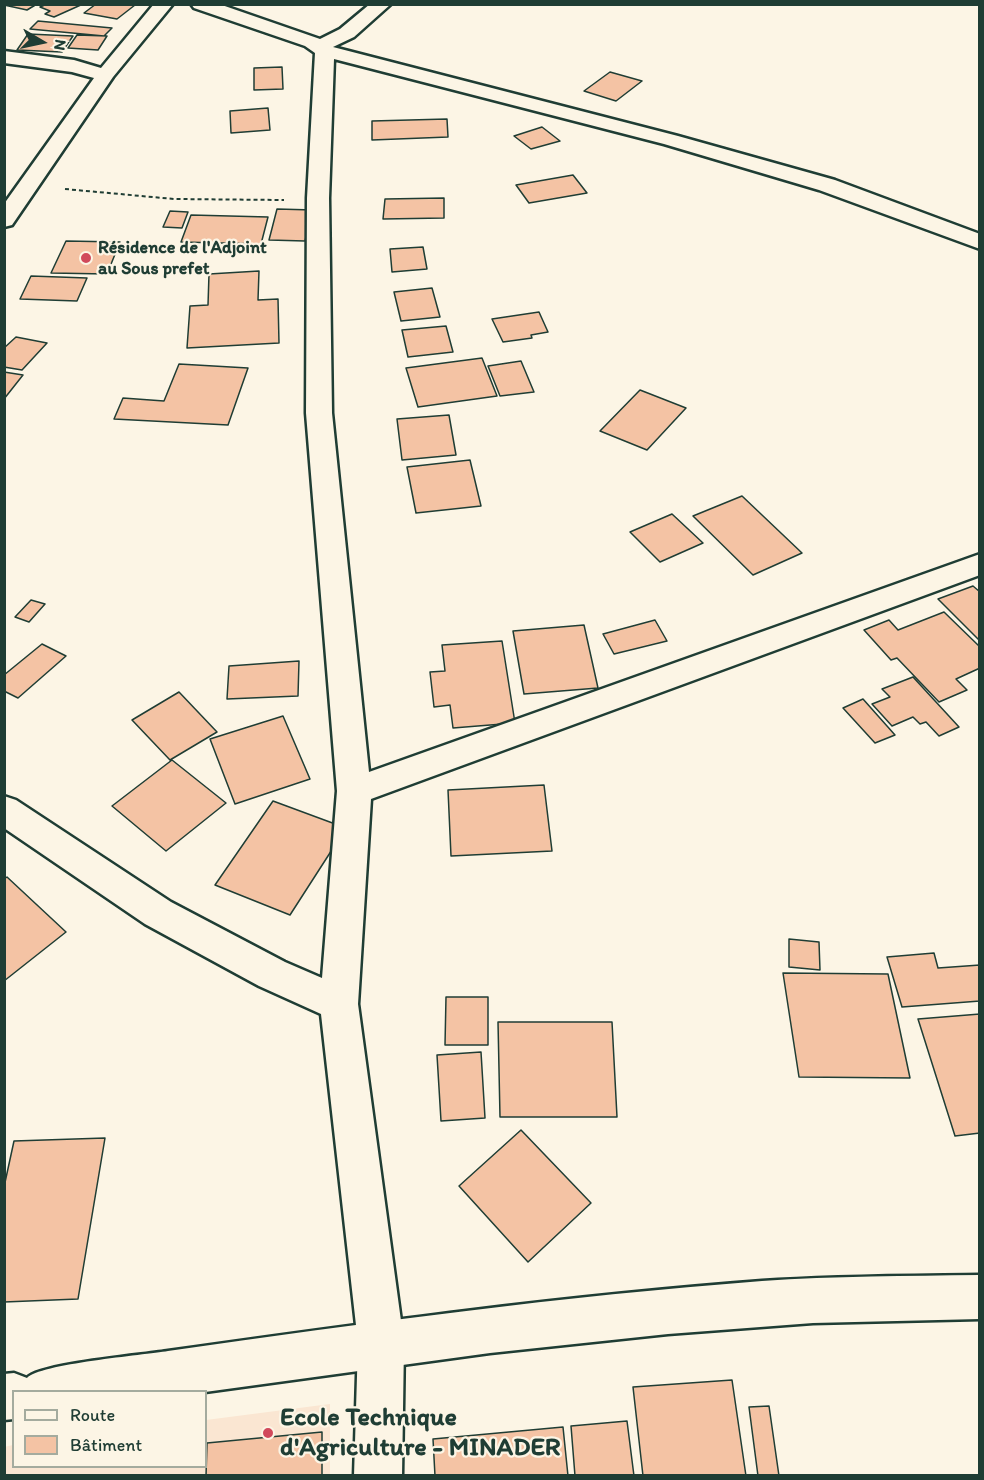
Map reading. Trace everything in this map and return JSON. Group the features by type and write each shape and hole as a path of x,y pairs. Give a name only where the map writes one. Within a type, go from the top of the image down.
{"street":[{"path":"4,220 88,103 105,75 164,4"},
{"path":"200,4 323,48 660,137 827,185 980,242"},
{"path":"323,48 347,33 382,4"},
{"path":"323,48 318,198 319,413 354,791 339,1004 381,1342 378,1476"},
{"path":"4,57 74,66 105,75"},
{"path":"354,791 980,564"},
{"path":"4,810 158,913 272,974 339,1004"},
{"path":"58,1390 381,1342 759,1304 980,1297"}],"path":[{"path":"28,185 195,202 318,198"}],"shaded area":[{"name":"Ecole Technique d'Agriculture - MINADER","path":"330,1404 330,1475 5,1475 4,1447 12,1445 12,1468 207,1468 207,1420"}],"building":[{"path":"5,4 37,4 27,10 4,5"},
{"path":"47,4 83,4 54,17 45,14 50,11 40,7"},
{"path":"96,4 135,5 117,19 84,13"},
{"path":"38,21 112,28 104,36 30,29"},
{"path":"28,34 73,36 62,52 17,50"},
{"path":"77,35 107,36 98,50 68,48"},
{"path":"282,67 283,89 254,90 254,68"},
{"path":"610,72 642,81 616,101 584,91"},
{"path":"268,108 270,130 231,133 230,111"},
{"path":"447,119 448,137 372,140 372,121"},
{"path":"542,127 560,141 531,149 514,136"},
{"path":"573,175 587,193 529,203 516,185"},
{"path":"444,198 444,218 383,219 385,199"},
{"path":"277,209 313,210 305,241 269,240"},
{"path":"170,211 188,212 182,228 163,227"},
{"path":"191,215 268,217 261,244 181,242"},
{"name":"Résidence de l'Adjoint au Sous prefet","path":"66,241 120,242 107,274 51,273"},
{"path":"423,247 427,269 392,272 390,249"},
{"path":"259,271 258,300 278,299 279,343 187,348 190,306 208,305 209,274"},
{"path":"31,276 87,278 77,301 20,299"},
{"path":"432,288 440,317 401,321 394,292"},
{"path":"539,312 548,332 531,335 532,338 503,342 492,319"},
{"path":"446,326 453,352 408,357 402,330"},
{"path":"16,337 47,343 22,370 4,367 4,348"},
{"path":"482,358 497,396 418,407 406,368"},
{"path":"521,361 534,392 500,396 488,366"},
{"path":"179,364 248,368 228,425 114,419 123,398 164,401"},
{"path":"4,372 23,375 4,399"},
{"path":"640,390 686,408 647,450 600,431"},
{"path":"449,415 456,455 402,460 397,419"},
{"path":"470,460 481,506 416,513 407,467"},
{"path":"742,496 802,553 753,575 693,516"},
{"path":"672,514 703,543 660,562 630,532"},
{"path":"973,586 980,592 980,641 938,599"},
{"path":"31,600 45,604 29,622 15,617"},
{"path":"944,612 980,647 980,668 956,679 967,690 939,702 897,658 891,660 864,630 889,620 898,630"},
{"path":"655,620 667,641 614,654 603,634"},
{"path":"584,625 598,688 524,694 513,631"},
{"path":"502,641 515,723 453,728 450,705 434,707 430,672 445,671 442,645"},
{"path":"42,644 66,656 18,698 4,691 4,675"},
{"path":"299,661 298,696 227,699 229,666"},
{"path":"913,677 959,727 939,736 926,722 920,724 913,717 892,726 872,704 890,697 882,689"},
{"path":"179,692 217,732 170,760 132,720"},
{"path":"863,699 895,735 875,743 843,708"},
{"path":"283,716 310,779 235,804 210,739"},
{"path":"172,760 226,803 166,851 112,806"},
{"path":"544,785 552,851 451,856 448,790"},
{"path":"273,801 346,828 290,915 215,885"},
{"path":"7,877 66,932 4,981 4,879"},
{"path":"789,939 819,942 820,970 789,967"},
{"path":"934,953 938,968 980,965 980,1001 902,1007 887,957"},
{"path":"783,973 888,974 910,1078 799,1077"},
{"path":"446,997 488,997 488,1045 445,1045"},
{"path":"980,1014 980,1133 955,1136 918,1019"},
{"path":"498,1022 612,1022 617,1117 500,1117"},
{"path":"481,1052 485,1118 441,1121 437,1055"},
{"path":"521,1130 591,1203 528,1262 459,1186"},
{"path":"105,1138 78,1299 4,1302 4,1187 14,1141"},
{"path":"732,1380 746,1476 643,1476 633,1387"},
{"path":"769,1406 779,1476 758,1476 749,1407"},
{"path":"627,1421 634,1476 575,1476 571,1426"},
{"path":"563,1427 568,1476 435,1476 433,1439"},
{"path":"322,1432 322,1476 206,1476 207,1443"}],"place":[{"name":"Résidence de l'Adjoint au Sous prefet","path":"86,258"},
{"name":"Ecole Technique d'Agriculture - MINADER","path":"268,1433"}]}
